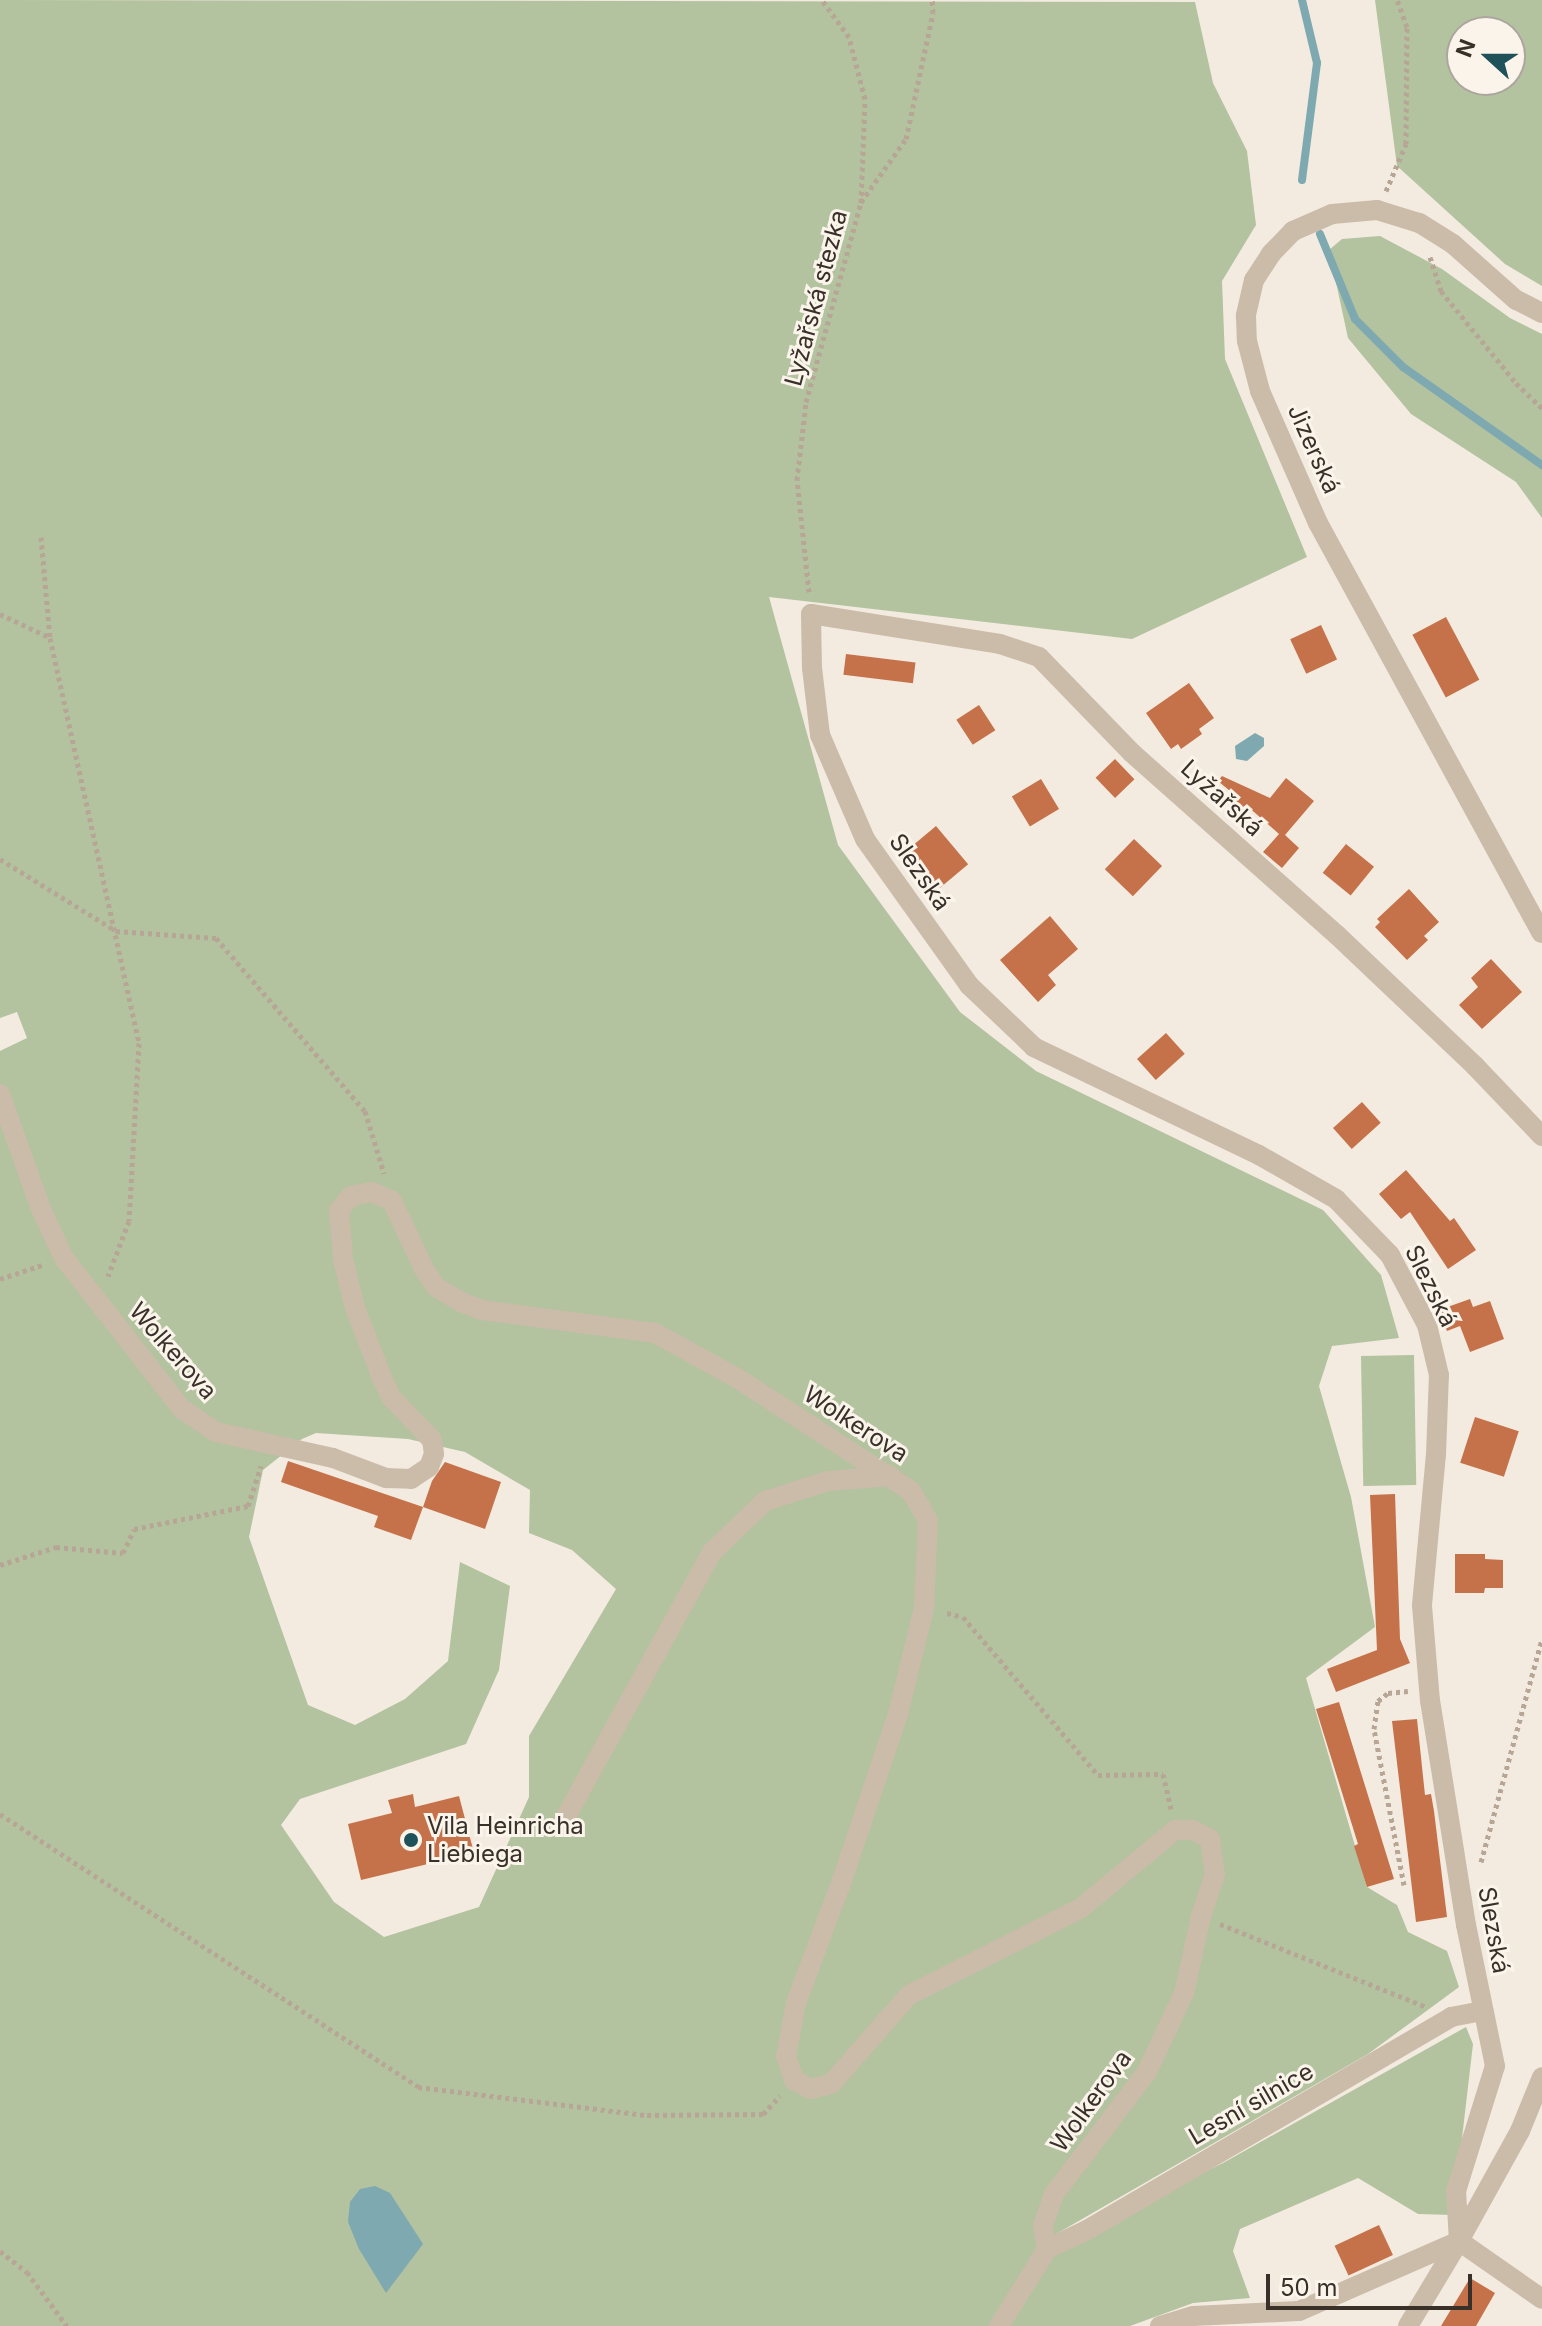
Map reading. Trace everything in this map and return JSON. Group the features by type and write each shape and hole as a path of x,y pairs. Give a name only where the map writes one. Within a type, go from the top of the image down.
{"street":[{"name":"Jizerská","path":"1542,313 1516,300 1453,244 1419,223 1377,210 1332,214 1293,231 1271,254 1254,280 1246,316 1247,341 1260,391 1318,523 1542,933"},
{"name":"Lyžařská","path":"811,614 1000,644 1039,657 1132,753 1337,935 1475,1066 1542,1136"},
{"name":"Slezská","path":"811,614 812,668 820,735 865,839 969,985 1034,1047 1259,1155 1336,1199 1390,1255 1427,1325 1439,1375 1422,1605 1430,1701 1495,2066 1456,2191 1459,2241"},
{"name":"Wolkerova","path":"0,1094 41,1209 64,1258 182,1409 216,1432 333,1458 386,1478 411,1479 429,1467 434,1454 432,1440 391,1397 380,1373 355,1308 338,1230 339,1210 351,1196 372,1192 392,1201 436,1287 461,1302 482,1310 655,1333 737,1378 911,1491 928,1521 924,1608 898,1714 842,1880 796,2003 786,2056 794,2080"},
{"path":"564,1820 712,1552 765,1501 828,1481 891,1476"},
{"name":"Wolkerova","path":"999,2326 1047,2249 1043,2226 1054,2194 1147,2072 1178,2006 1215,1874 1210,1839 1193,1830 1175,1830"},
{"path":"794,2080 811,2089 831,2084 909,1995 1081,1908 1175,1830"},
{"name":"Lesní silnice","path":"1047,2249 1087,2230 1451,2017 1483,2011"},
{"path":"1408,2326 1520,2131 1542,2077"},
{"path":"1459,2241 1542,2299"},
{"path":"1160,2326 1193,2316 1299,2311 1459,2241"}],"path":[{"name":"Lyžařská stezka","path":"811,614 797,480 806,402 861,203 865,99 849,37 822,0"},
{"path":"861,203 906,139 933,13 932,0"},
{"path":"1377,210 1406,144 1407,27 1397,0"},
{"path":"1419,223 1441,291 1516,383 1542,408"},
{"path":"41,537 50,638 85,811 116,931 139,1043 129,1221 97,1303"},
{"path":"0,614 50,638"},
{"path":"0,859 116,931 216,938 365,1111 392,1201"},
{"path":"0,1279 64,1258"},
{"path":"0,1565 56,1547 123,1553 134,1529 248,1506 269,1442"},
{"path":"924,1608 963,1617 1098,1775 1163,1774 1175,1830"},
{"path":"1479,1869 1542,1639"},
{"path":"1404,1885 1374,1729 1378,1701 1388,1693 1411,1690 1430,1701"},
{"path":"0,1814 418,2087 647,2115 763,2114 794,2080"},
{"path":"1201,1916 1451,2017"},
{"path":"0,2251 27,2272 67,2326"}],"green space":[{"path":"0,0 1195,2 1213,83 1247,151 1256,225 1222,281 1225,359 1307,557 1132,639 769,597 838,845 960,1012 1036,1071 1323,1210 1381,1275 1399,1338 1332,1346 1319,1386 1351,1497 1375,1627 1306,1678 1367,1887 1397,1905 1408,1932 1447,1951 1459,1987 1368,2054 1044,2241 989,2326 0,2326 0,1051 27,1038 17,1012 0,1018","holes":["316,1433 408,1439 465,1452 530,1490 529,1533 572,1550 616,1589 529,1736 529,1797 479,1907 384,1937 334,1902 281,1825 300,1799 466,1744 499,1670 510,1586 460,1562 448,1661 405,1699 355,1725 308,1705 249,1537 263,1470 302,1439"]},
{"path":"1375,0 1542,0 1542,286 1505,264 1397,166"},
{"path":"1380,236 1442,269 1510,318 1542,334 1542,518 1516,482 1411,414 1348,338 1329,250 1342,239"},
{"path":"1414,1355 1416,1485 1363,1486 1361,1356"},
{"path":"1466,2027 1473,2044 1453,2215 1418,2214 1358,2178 1240,2229 1233,2251 1250,2298 1193,2303 1130,2326 1009,2326 1053,2255 1087,2230 1223,2163"}],"water":[{"path":"1255,733 1264,738 1264,746 1247,761 1236,759 1235,746"},
{"path":"375,2186 390,2193 423,2244 386,2293 359,2249 348,2222 350,2202 360,2189"}],"building":[{"path":"1446,617 1479,680 1446,698 1412,635"},
{"path":"1321,625 1337,659 1306,674 1290,639"},
{"path":"846,654 915,663 913,683 843,675"},
{"path":"1189,683 1214,718 1199,729 1202,734 1181,749 1178,744 1171,749 1146,713"},
{"path":"979,705 995,730 973,745 956,720"},
{"path":"1115,759 1134,779 1115,798 1096,778"},
{"path":"1222,776 1270,798 1286,778 1314,801 1285,835 1299,848 1282,868 1263,852 1279,834 1246,805 1241,808 1230,803 1230,791 1218,781"},
{"path":"1041,779 1059,809 1030,827 1012,797"},
{"path":"936,826 968,864 940,888 908,850"},
{"path":"1134,839 1162,866 1133,896 1105,869"},
{"path":"1346,844 1374,867 1351,895 1323,873"},
{"path":"1409,889 1439,922 1424,936 1428,940 1407,960 1375,927 1380,922 1377,919"},
{"path":"1050,916 1078,949 1048,975 1056,985 1038,1002 1000,960"},
{"path":"1491,959 1522,992 1482,1029 1459,1005 1478,987 1471,978"},
{"path":"1166,1033 1185,1054 1156,1080 1137,1059"},
{"path":"1362,1102 1381,1123 1352,1149 1333,1128"},
{"path":"1406,1170 1450,1221 1454,1218 1476,1250 1448,1269 1410,1212 1401,1219 1379,1194"},
{"path":"1470,1299 1473,1307 1490,1301 1504,1339 1470,1352 1460,1326 1447,1331 1439,1310"},
{"path":"1475,1417 1519,1431 1504,1477 1460,1463"},
{"path":"288,1461 423,1507 411,1540 374,1527 378,1516 281,1482"},
{"path":"445,1462 501,1482 485,1529 423,1507 432,1481"},
{"path":"1395,1494 1400,1639 1410,1663 1336,1692 1327,1669 1377,1650 1370,1495"},
{"path":"1455,1554 1485,1554 1485,1559 1503,1560 1503,1588 1485,1588 1484,1593 1455,1593"},
{"path":"1339,1702 1394,1879 1367,1887 1354,1846 1358,1844 1316,1709"},
{"path":"1417,1719 1425,1795 1431,1794 1447,1917 1416,1922 1392,1721"},
{"name":"Vila Heinricha Liebiega","path":"413,1794 415,1807 459,1796 474,1853 361,1880 348,1824 392,1813 388,1800"},
{"path":"1379,2225 1393,2255 1349,2276 1335,2246"},
{"path":"1470,2278 1495,2293 1476,2326 1441,2326"}],"waterway":[{"path":"1302,0 1317,63 1302,180"},
{"path":"1320,234 1355,319 1403,367 1542,465"}],"place":[{"name":"Vila Heinricha Liebiega","path":"411,1840"}]}
